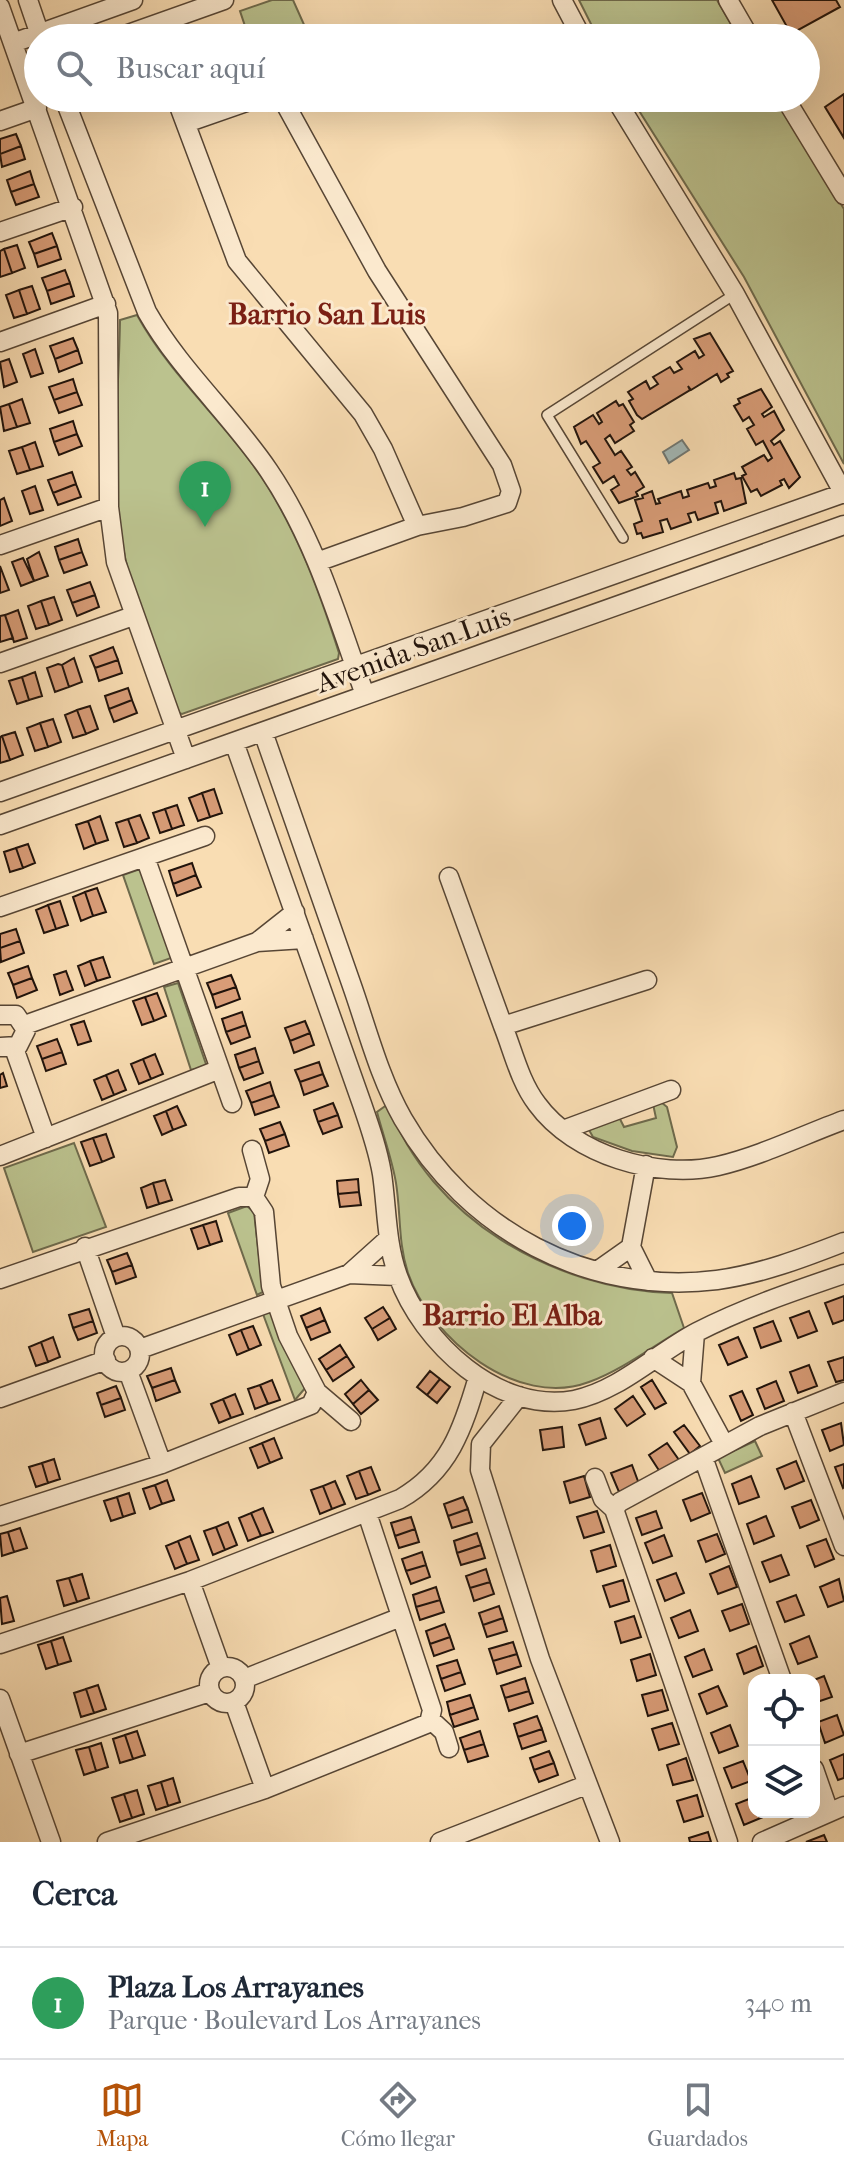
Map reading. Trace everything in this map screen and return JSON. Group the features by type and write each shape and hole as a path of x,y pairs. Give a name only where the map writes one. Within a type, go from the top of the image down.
{"street":[{"path":"28,0 36,24"},
{"path":"71,24 133,0"},
{"path":"170,24 224,0"},
{"path":"562,0 575,24"},
{"path":"728,0 742,24"},
{"path":"0,7 7,37 24,60"},
{"path":"0,121 26,112"},
{"path":"38,112 106,304 110,336 109,507 116,562 186,759"},
{"path":"69,112 147,312 166,342 270,473 296,516 317,562 365,695"},
{"path":"182,112 237,261 363,414 383,449 417,526"},
{"path":"186,123 218,112"},
{"path":"290,112 377,271 502,465 511,491 507,503 463,517 417,526 317,562"},
{"path":"624,112 735,294 844,493"},
{"path":"794,112 844,195"},
{"path":"0,232 73,207"},
{"path":"0,342 106,304"},
{"name":"Avenida San Luis","path":"0,792 844,493"},
{"path":"0,545 109,507"},
{"name":"Avenida San Luis","path":"0,825 844,525"},
{"path":"0,663 133,616"},
{"path":"263,732 390,1095 429,1158 484,1215 532,1247 597,1271 648,1281 681,1283 730,1278 782,1265 844,1242"},
{"path":"234,742 378,1156 388,1239 398,1276 408,1300 429,1331 478,1377 519,1396 560,1401 588,1396 695,1333 844,1274"},
{"path":"0,907 205,836"},
{"path":"145,857 232,1103"},
{"path":"449,877 503,1026 536,1104 563,1130 589,1148 646,1165 688,1170 719,1166 844,1120"},
{"path":"257,942 295,912"},
{"path":"25,1025 257,942 304,939"},
{"path":"503,1026 647,980"},
{"path":"1,1011 16,1015 25,1025 24,1039 7,1048 46,1138"},
{"path":"0,1156 220,1069"},
{"path":"563,1130 671,1090"},
{"path":"362,1104 390,1095"},
{"path":"252,1150 260,1179 254,1197"},
{"path":"646,1165 631,1247 648,1281"},
{"path":"0,1279 85,1247 239,1197 254,1197"},
{"path":"254,1197 264,1212 270,1279 288,1336 317,1392 351,1421"},
{"path":"349,1274 388,1239"},
{"path":"85,1247 116,1337"},
{"path":"597,1271 631,1247"},
{"path":"140,1349 349,1274 398,1276"},
{"path":"691,1383 695,1333"},
{"path":"116,1337 131,1337 140,1349 137,1364 128,1371 115,1370 106,1360 106,1346 116,1337"},
{"path":"653,1358 691,1383 724,1444"},
{"path":"0,1398 106,1360"},
{"path":"128,1371 162,1464"},
{"path":"0,1644 190,1581 367,1513 413,1491 439,1469 462,1432 478,1377"},
{"path":"0,1516 162,1464 306,1408 314,1402 317,1392"},
{"path":"728,1842 614,1519 614,1509 620,1502 724,1444 844,1392"},
{"path":"519,1396 481,1444 480,1470 586,1785 610,1842"},
{"path":"793,1412 844,1546"},
{"path":"703,1457 780,1674"},
{"path":"595,1478 603,1499 614,1509"},
{"path":"107,1842 265,1789 422,1728 431,1720 432,1710 367,1513"},
{"path":"190,1581 221,1668"},
{"path":"244,1679 401,1617"},
{"path":"221,1668 235,1669 244,1679 244,1692 234,1702 220,1702 210,1692 211,1678 221,1668"},
{"path":"19,1754 210,1692"},
{"path":"0,1699 51,1842"},
{"path":"234,1702 265,1789"},
{"path":"431,1720 444,1732 449,1748"},
{"path":"762,1842 837,1809 820,1779"},
{"path":"440,1842 586,1785"}],"lane":[{"path":"623,538 547,415 735,294"}],"green space":[{"path":"272,0 293,0 304,24 244,24 240,11"},
{"path":"579,0 717,0 731,24 591,24"},
{"path":"640,112 784,112 844,209 844,464 744,277"},
{"path":"137,315 177,373 239,446 268,487 304,556 339,653 338,659 182,714 176,712 138,606 126,563 118,514 116,458 120,320"},
{"path":"140,869 174,957 154,964 123,875"},
{"path":"178,983 207,1067 191,1070 164,987"},
{"path":"661,1102 667,1107 677,1147 673,1157 632,1151 593,1137 589,1130 619,1117 624,1127 656,1118 653,1104"},
{"path":"388,1104 407,1145 434,1181 465,1213 502,1240 541,1262 584,1278 628,1288 672,1293 684,1328 601,1377 561,1388 534,1386 506,1377 456,1344 419,1298 408,1273 394,1174 377,1112"},
{"path":"74,1143 106,1227 33,1252 4,1168"},
{"path":"247,1206 254,1212 263,1292 257,1295 228,1213"},
{"path":"271,1310 306,1387 295,1400 263,1314"},
{"path":"755,1441 762,1456 725,1473 718,1458"}],"shaded area":[{"path":"682,440 689,450 669,463 663,452"}],"building":[{"path":"772,0 836,0 840,7 809,24 785,24"},
{"path":"844,94 844,138 825,107"},
{"path":"16,134 21,146 0,154 0,139"},
{"path":"21,146 25,159 2,167 0,154"},
{"path":"30,171 34,184 11,192 7,180"},
{"path":"34,184 39,197 16,205 11,192"},
{"path":"52,233 57,246 34,254 29,242"},
{"path":"17,245 25,268 12,273 4,249"},
{"path":"57,246 61,259 38,267 34,254"},
{"path":"4,249 12,273 0,277 0,251"},
{"path":"65,270 70,283 47,291 42,278"},
{"path":"70,283 74,296 51,304 47,291"},
{"path":"32,286 40,309 27,314 19,290"},
{"path":"19,290 27,314 14,318 6,295"},
{"path":"710,333 733,371 727,374 729,377 721,382 717,374 691,390 688,386 690,390 642,419 637,415 628,392 646,381 650,389 658,384 653,377 670,367 674,373 682,369 677,362 695,351 699,358 704,355 694,339"},
{"path":"73,338 78,350 55,359 50,346"},
{"path":"35,349 43,373 31,377 23,354"},
{"path":"78,350 82,363 59,372 55,359"},
{"path":"9,359 17,382 4,387 0,362"},
{"path":"73,379 77,392 54,400 49,387"},
{"path":"761,389 772,407 762,414 764,417 774,411 784,430 771,441 774,445 780,441 800,477 789,488 784,479 780,481 782,485 761,496 757,489 751,492 742,476 746,474 742,467 764,455 768,461 772,458 763,441 756,445 747,429 754,425 749,417 743,421 734,406 740,403 738,399"},
{"path":"77,392 82,405 59,413 54,400"},
{"path":"22,399 30,423 17,427 9,404"},
{"path":"616,401 619,406 623,404 634,422 630,425 634,431 615,443 610,435 605,439 615,455 621,451 632,467 627,470 631,475 635,472 644,487 636,492 638,496 619,503 611,490 619,485 614,476 603,483 593,467 600,463 586,441 581,444 574,427 593,415 599,424 602,422 597,413"},
{"path":"9,404 17,427 4,431 0,407"},
{"path":"73,421 77,434 54,442 50,429"},
{"path":"77,434 82,446 59,455 54,442"},
{"path":"35,442 43,466 30,470 22,447"},
{"path":"22,447 30,470 17,474 9,451"},
{"path":"72,472 76,484 53,493 48,480"},
{"path":"734,473 736,479 741,478 746,503 724,511 721,501 715,503 718,513 698,520 695,512 688,514 691,522 671,529 667,519 660,521 663,532 643,538 641,533 637,534 634,524 642,521 635,500 643,498 642,495 652,491 656,504 660,503 658,499 681,491 683,498 689,496 687,490 708,483 710,488 716,486 714,480"},
{"path":"76,484 81,497 58,505 53,493"},
{"path":"35,486 43,510 30,514 22,491"},
{"path":"4,498 12,521 0,526 0,500"},
{"path":"78,539 82,552 59,560 55,547"},
{"path":"39,552 48,576 34,581 27,559"},
{"path":"82,552 87,565 64,573 59,560"},
{"path":"23,558 34,581 21,586 12,562"},
{"path":"0,566 9,590 0,593"},
{"path":"90,582 95,595 72,603 67,590"},
{"path":"95,595 99,607 77,616 72,603"},
{"path":"54,597 62,620 49,625 41,601"},
{"path":"41,601 49,625 36,629 28,606"},
{"path":"18,610 27,638 14,642 5,615"},
{"path":"5,615 13,638 0,642 0,616"},
{"path":"113,647 118,660 95,668 90,656"},
{"path":"74,658 82,682 69,687 62,665"},
{"path":"118,660 122,673 99,681 95,668"},
{"path":"62,665 69,687 55,692 47,668"},
{"path":"35,672 42,696 29,700 22,677"},
{"path":"22,677 29,700 17,704 9,681"},
{"path":"128,688 132,700 109,709 105,696"},
{"path":"132,700 137,713 114,722 109,709"},
{"path":"90,706 98,729 86,734 77,710"},
{"path":"77,710 86,734 73,738 65,715"},
{"path":"53,719 61,742 48,747 40,723"},
{"path":"40,723 48,747 35,751 27,728"},
{"path":"15,732 23,755 10,760 2,736"},
{"path":"0,737 10,760 0,763"},
{"path":"214,789 222,813 210,817 202,793"},
{"path":"202,793 210,817 198,821 189,798"},
{"path":"177,805 184,825 172,829 165,809"},
{"path":"165,809 172,829 160,833 153,813"},
{"path":"140,815 149,838 137,843 128,819"},
{"path":"100,816 108,840 96,844 88,821"},
{"path":"128,819 137,843 124,847 116,823"},
{"path":"88,821 96,844 84,849 76,825"},
{"path":"28,844 35,863 23,868 16,848"},
{"path":"16,848 23,868 10,872 4,852"},
{"path":"192,863 196,875 173,884 169,871"},
{"path":"196,875 201,887 177,896 173,884"},
{"path":"97,888 106,912 93,916 85,892"},
{"path":"85,892 93,916 81,921 73,897"},
{"path":"60,901 68,925 56,929 48,905"},
{"path":"48,905 56,929 44,933 36,910"},
{"path":"16,929 20,941 0,948 0,934"},
{"path":"20,941 24,953 1,962 0,948"},
{"path":"103,957 110,977 97,981 90,961"},
{"path":"90,961 97,981 85,986 78,966"},
{"path":"28,966 32,978 13,985 8,973"},
{"path":"66,971 73,990 60,995 54,975"},
{"path":"231,975 236,987 212,995 207,983"},
{"path":"32,978 37,990 17,998 13,985"},
{"path":"236,987 240,999 216,1008 212,995"},
{"path":"157,993 166,1016 154,1021 145,997"},
{"path":"145,997 154,1021 142,1025 133,1001"},
{"path":"242,1012 246,1025 226,1032 222,1019"},
{"path":"84,1021 91,1041 78,1045 71,1025"},
{"path":"305,1021 310,1033 290,1041 285,1028"},
{"path":"246,1025 250,1037 231,1044 226,1032"},
{"path":"310,1033 314,1045 294,1053 290,1041"},
{"path":"57,1039 62,1052 42,1059 37,1046"},
{"path":"255,1048 259,1061 239,1068 235,1055"},
{"path":"62,1052 66,1064 46,1071 42,1059"},
{"path":"155,1054 163,1074 151,1079 143,1059"},
{"path":"143,1059 151,1079 139,1084 131,1064"},
{"path":"259,1061 263,1073 244,1080 239,1068"},
{"path":"319,1062 323,1074 300,1082 295,1070"},
{"path":"118,1070 126,1090 114,1095 106,1075"},
{"path":"3,1073 7,1086 0,1088 0,1075"},
{"path":"323,1074 328,1086 304,1095 300,1082"},
{"path":"106,1075 114,1095 102,1100 94,1080"},
{"path":"270,1082 274,1095 251,1103 246,1091"},
{"path":"274,1095 279,1107 255,1115 251,1103"},
{"path":"333,1103 338,1115 318,1122 314,1110"},
{"path":"177,1106 186,1125 173,1130 166,1111"},
{"path":"166,1111 173,1130 162,1135 154,1116"},
{"path":"338,1115 342,1127 323,1134 318,1122"},
{"path":"280,1122 285,1134 265,1141 260,1129"},
{"path":"106,1134 114,1157 102,1162 93,1138"},
{"path":"285,1134 289,1146 269,1153 265,1141"},
{"path":"93,1138 102,1162 90,1166 81,1142"},
{"path":"358,1179 359,1192 338,1194 337,1181"},
{"path":"165,1180 172,1200 159,1204 153,1183"},
{"path":"153,1183 159,1204 147,1208 141,1188"},
{"path":"359,1192 361,1205 340,1207 338,1194"},
{"path":"216,1221 222,1241 210,1245 203,1225"},
{"path":"203,1225 210,1245 198,1249 191,1229"},
{"path":"127,1253 132,1265 112,1272 107,1260"},
{"path":"132,1265 136,1277 116,1284 112,1272"},
{"path":"844,1296 844,1320 833,1324 825,1303"},
{"path":"383,1307 390,1318 372,1329 365,1318"},
{"path":"320,1308 325,1320 306,1328 301,1316"},
{"path":"89,1309 93,1321 73,1328 69,1315"},
{"path":"809,1311 817,1331 798,1338 790,1318"},
{"path":"390,1318 396,1329 378,1340 372,1329"},
{"path":"325,1320 330,1332 311,1340 306,1328"},
{"path":"93,1321 97,1333 78,1340 73,1328"},
{"path":"773,1321 781,1341 761,1348 754,1328"},
{"path":"253,1326 261,1345 249,1350 241,1330"},
{"path":"241,1330 249,1350 237,1355 229,1335"},
{"path":"53,1337 60,1357 48,1362 41,1342"},
{"path":"738,1337 747,1357 728,1365 719,1345"},
{"path":"41,1342 48,1362 36,1366 29,1347"},
{"path":"340,1345 347,1356 326,1370 319,1359"},
{"path":"347,1356 354,1367 333,1381 326,1370"},
{"path":"844,1357 844,1380 836,1382 828,1362"},
{"path":"809,1365 817,1386 798,1393 790,1372"},
{"path":"171,1368 175,1380 152,1388 147,1376"},
{"path":"430,1371 440,1379 427,1395 417,1387"},
{"path":"440,1379 450,1387 437,1403 427,1395"},
{"path":"175,1380 180,1392 156,1401 152,1388"},
{"path":"272,1380 280,1400 268,1404 260,1385"},
{"path":"361,1380 369,1390 353,1404 345,1394"},
{"path":"652,1380 666,1403 655,1409 641,1387"},
{"path":"776,1381 784,1401 765,1409 757,1389"},
{"path":"260,1385 268,1404 255,1409 248,1389"},
{"path":"116,1386 121,1398 101,1405 97,1393"},
{"path":"369,1390 378,1400 361,1414 353,1404"},
{"path":"742,1391 753,1415 741,1421 730,1396"},
{"path":"235,1394 243,1414 231,1418 223,1399"},
{"path":"633,1396 645,1414 627,1426 615,1409"},
{"path":"121,1398 125,1410 105,1417 101,1405"},
{"path":"223,1399 231,1418 219,1423 211,1404"},
{"path":"600,1418 606,1438 586,1445 579,1425"},
{"path":"841,1423 844,1445 830,1451 822,1430"},
{"path":"684,1425 700,1446 690,1454 674,1432"},
{"path":"562,1427 564,1447 543,1450 540,1430"},
{"path":"274,1438 282,1458 270,1463 262,1443"},
{"path":"262,1443 270,1463 258,1468 250,1448"},
{"path":"667,1443 679,1460 660,1472 649,1455"},
{"path":"54,1459 60,1479 48,1483 42,1463"},
{"path":"796,1461 804,1481 785,1489 777,1469"},
{"path":"42,1463 48,1483 36,1487 29,1467"},
{"path":"844,1464 844,1487 843,1488 835,1467"},
{"path":"632,1465 639,1484 619,1492 611,1473"},
{"path":"371,1467 380,1490 368,1495 359,1471"},
{"path":"359,1471 368,1495 356,1499 347,1476"},
{"path":"584,1476 590,1497 570,1503 564,1482"},
{"path":"751,1476 759,1497 739,1504 732,1484"},
{"path":"167,1480 174,1500 162,1504 155,1485"},
{"path":"335,1481 345,1504 332,1509 323,1486"},
{"path":"155,1485 162,1504 150,1509 143,1489"},
{"path":"323,1486 332,1509 320,1514 311,1490"},
{"path":"129,1493 135,1513 123,1517 117,1497"},
{"path":"702,1493 710,1513 691,1521 683,1500"},
{"path":"117,1497 123,1517 111,1521 104,1501"},
{"path":"463,1497 468,1509 448,1516 444,1504"},
{"path":"811,1500 819,1520 800,1528 792,1507"},
{"path":"263,1508 273,1532 261,1536 251,1513"},
{"path":"468,1509 472,1522 452,1528 448,1516"},
{"path":"597,1511 604,1532 584,1538 577,1517"},
{"path":"656,1511 662,1528 642,1535 636,1518"},
{"path":"251,1513 261,1536 248,1541 239,1518"},
{"path":"766,1516 774,1536 754,1544 747,1524"},
{"path":"411,1517 415,1529 395,1536 391,1523"},
{"path":"228,1522 237,1545 225,1550 216,1527"},
{"path":"216,1527 225,1550 213,1555 204,1531"},
{"path":"20,1528 27,1548 14,1552 8,1532"},
{"path":"415,1529 419,1542 399,1548 395,1536"},
{"path":"8,1532 14,1552 2,1556 0,1534"},
{"path":"477,1533 481,1545 457,1553 454,1541"},
{"path":"717,1534 725,1554 706,1562 698,1541"},
{"path":"664,1535 672,1556 653,1563 645,1543"},
{"path":"190,1536 199,1560 187,1564 178,1541"},
{"path":"826,1539 834,1559 815,1567 807,1546"},
{"path":"178,1541 187,1564 175,1569 166,1546"},
{"path":"481,1545 485,1558 461,1565 457,1553"},
{"path":"610,1545 616,1566 597,1572 591,1551"},
{"path":"422,1552 426,1565 406,1571 402,1559"},
{"path":"781,1555 789,1575 770,1582 762,1562"},
{"path":"426,1565 430,1577 411,1584 406,1571"},
{"path":"729,1566 737,1587 718,1594 710,1574"},
{"path":"486,1569 490,1582 470,1588 466,1576"},
{"path":"676,1573 684,1593 665,1601 657,1580"},
{"path":"82,1574 89,1598 77,1602 69,1578"},
{"path":"69,1578 77,1602 64,1606 57,1581"},
{"path":"839,1579 844,1601 828,1607 820,1587"},
{"path":"623,1580 629,1601 610,1607 603,1586"},
{"path":"490,1582 494,1594 474,1601 470,1588"},
{"path":"436,1587 440,1600 416,1607 413,1595"},
{"path":"796,1595 804,1615 785,1622 777,1602"},
{"path":"7,1596 14,1621 2,1624 0,1598"},
{"path":"440,1600 444,1612 420,1620 416,1607"},
{"path":"742,1604 749,1624 730,1631 722,1611"},
{"path":"499,1606 503,1618 483,1625 479,1613"},
{"path":"690,1610 698,1631 679,1638 671,1618"},
{"path":"634,1616 641,1637 621,1643 615,1622"},
{"path":"503,1618 507,1631 487,1637 483,1625"},
{"path":"445,1624 450,1637 430,1644 426,1631"},
{"path":"809,1636 817,1657 798,1664 790,1644"},
{"path":"63,1637 71,1661 58,1665 51,1641"},
{"path":"450,1637 454,1649 434,1656 430,1644"},
{"path":"51,1641 58,1665 46,1669 38,1645"},
{"path":"513,1642 517,1654 493,1661 489,1649"},
{"path":"756,1646 763,1666 744,1674 737,1654"},
{"path":"704,1649 712,1670 693,1677 685,1657"},
{"path":"517,1654 521,1666 497,1674 493,1661"},
{"path":"650,1654 656,1675 637,1681 631,1660"},
{"path":"457,1660 461,1672 441,1679 437,1666"},
{"path":"461,1672 465,1684 445,1691 441,1679"},
{"path":"824,1676 832,1697 820,1701 820,1678"},
{"path":"525,1678 529,1691 505,1698 501,1686"},
{"path":"98,1685 106,1709 94,1713 86,1689"},
{"path":"718,1686 727,1706 707,1714 699,1694"},
{"path":"86,1689 94,1713 81,1717 74,1693"},
{"path":"662,1690 668,1710 648,1716 642,1695"},
{"path":"529,1691 533,1703 509,1711 505,1698"},
{"path":"470,1695 474,1707 450,1715 447,1702"},
{"path":"474,1707 478,1719 454,1727 450,1715"},
{"path":"837,1715 844,1735 825,1743 820,1721"},
{"path":"537,1716 542,1729 518,1737 514,1724"},
{"path":"672,1723 679,1744 659,1750 652,1729"},
{"path":"730,1725 738,1746 719,1753 711,1733"},
{"path":"542,1729 546,1741 522,1749 518,1737"},
{"path":"137,1731 145,1755 133,1759 125,1735"},
{"path":"480,1731 484,1744 464,1750 460,1738"},
{"path":"125,1735 133,1759 120,1763 113,1739"},
{"path":"101,1743 108,1767 96,1771 89,1747"},
{"path":"484,1744 488,1756 468,1762 464,1750"},
{"path":"89,1747 96,1771 84,1775 76,1750"},
{"path":"549,1751 554,1763 534,1770 530,1758"},
{"path":"844,1754 844,1778 838,1780 830,1760"},
{"path":"686,1758 693,1780 673,1785 667,1765"},
{"path":"743,1761 748,1782 732,1788 724,1768"},
{"path":"554,1763 558,1775 539,1782 534,1770"},
{"path":"173,1778 180,1802 168,1806 161,1782"},
{"path":"161,1782 168,1806 156,1810 148,1786"},
{"path":"137,1790 144,1814 132,1818 124,1794"},
{"path":"124,1794 132,1818 120,1822 112,1798"},
{"path":"697,1795 703,1816 684,1822 677,1801"},
{"path":"748,1799 748,1818 761,1818 744,1825 736,1804"},
{"path":"708,1832 711,1842 690,1842 689,1838"},
{"path":"824,1835 827,1842 806,1842"}],"place":[{"name":"Plaza Los Arrayanes","path":"205,527"}],"district":[{"name":"Barrio San Luis","path":"327,314"},
{"name":"Barrio El Alba","path":"512,1315"}]}
